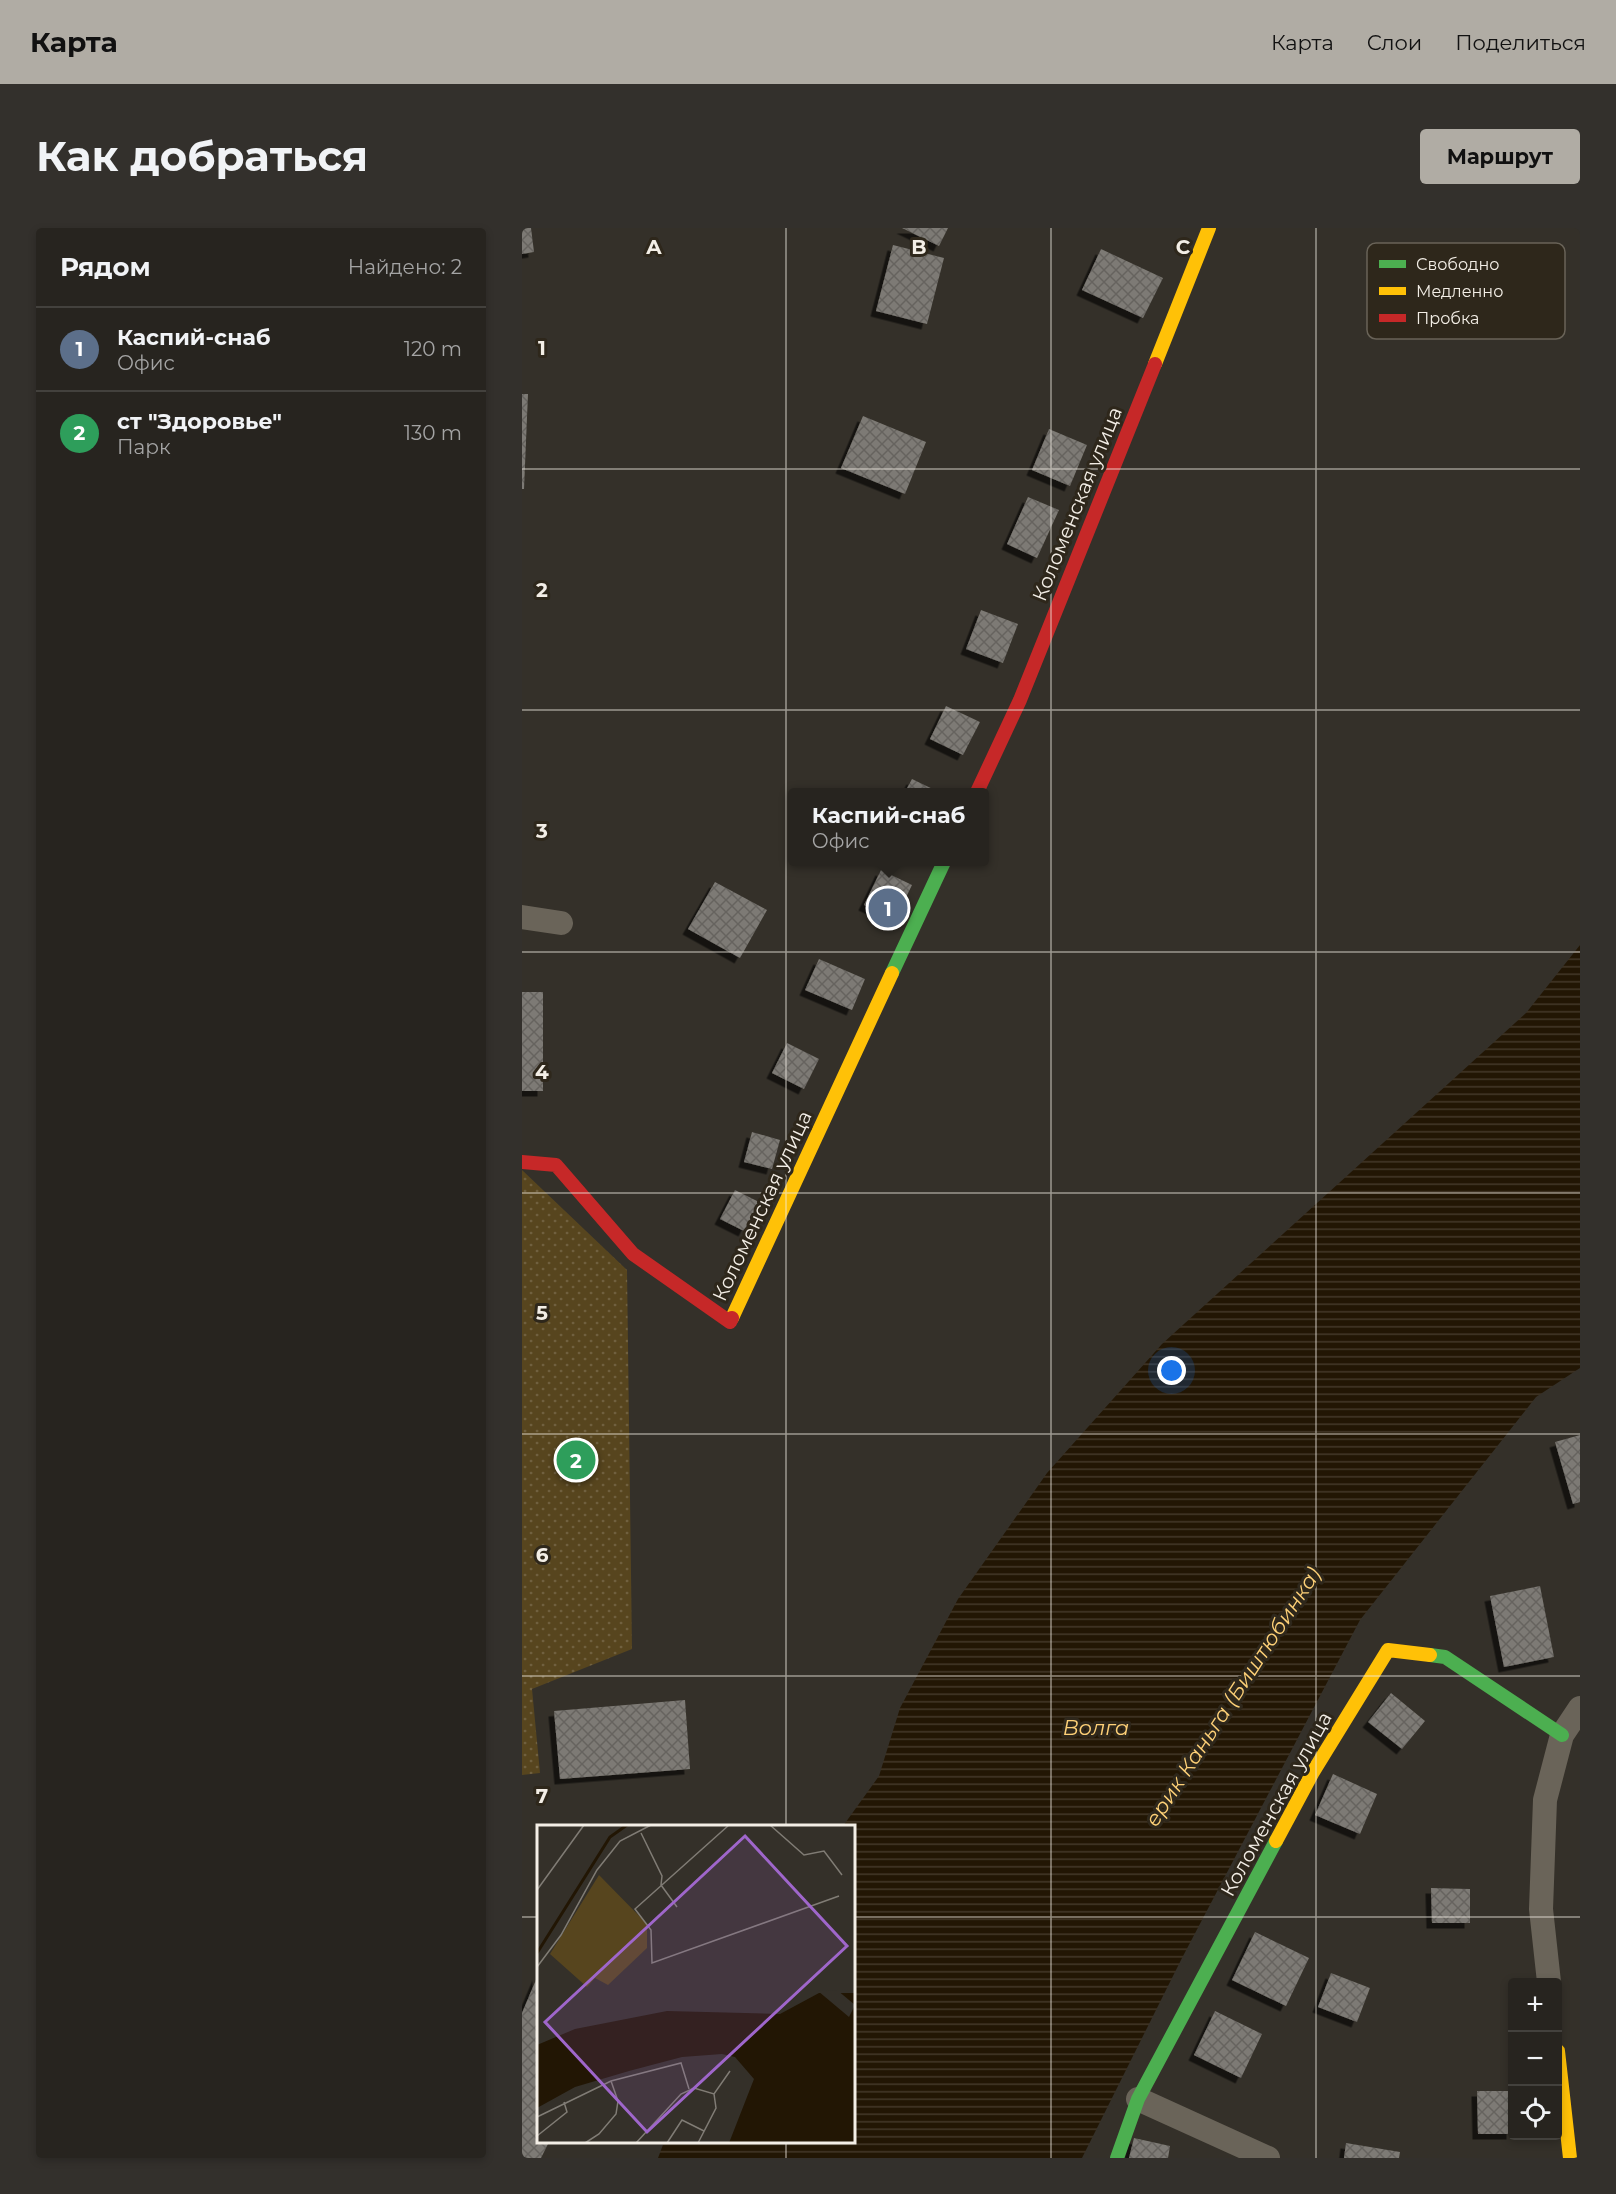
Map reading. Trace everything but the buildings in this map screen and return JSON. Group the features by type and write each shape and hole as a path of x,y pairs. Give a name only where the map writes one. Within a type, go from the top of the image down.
{"street":[{"name":"Коломенская улица","path":"979,788 1020,700 1209,228"},
{"name":"Коломенская улица","path":"522,1162 556,1165 633,1254 730,1322 943,866"},
{"path":"522,917 561,923"},
{"name":"Коломенская улица","path":"1117,2158 1138,2099 1313,1772 1388,1650 1445,1657 1563,1735"},
{"path":"1549,1978 1541,1909 1545,1800 1563,1735 1580,1708"},
{"path":"1561,2086 1570,2158"},
{"path":"1138,2099 1268,2158"}],"shaded area":[{"path":"522,1170 627,1270 632,1649 532,1689 540,1773 522,1775"}],"water":[{"name":"Волга","path":"1580,945 1580,1368 1536,1397 1360,1620 1182,1958 1082,2158 658,2158 664,2143 855,2143 855,1825 844,1825 879,1776 900,1708 958,1599 1047,1473 1162,1344 1526,1013"}],"traffic: fast":[{"path":"892,973 942,866"},
{"path":"1430,1655 1445,1657 1562,1735"},
{"path":"1117,2158 1138,2099 1276,1841"}],"traffic: slow":[{"path":"1155,364 1209,228"},
{"path":"732,1318 892,973"},
{"path":"1276,1841 1313,1772 1388,1650 1430,1655"},
{"path":"1562,2086 1570,2158"}],"traffic: jam":[{"path":"979,788 1020,700 1155,364"},
{"path":"522,1162 556,1165 633,1254 730,1322 732,1318"}],"place":[{"name":"Каспий-снаб","path":"888,908"},
{"name":"ст \"Здоровье\"","path":"576,1460"}],"water label":[{"name":"ерик Каньга (Биштюбинка)","path":"1233,1697"}]}
